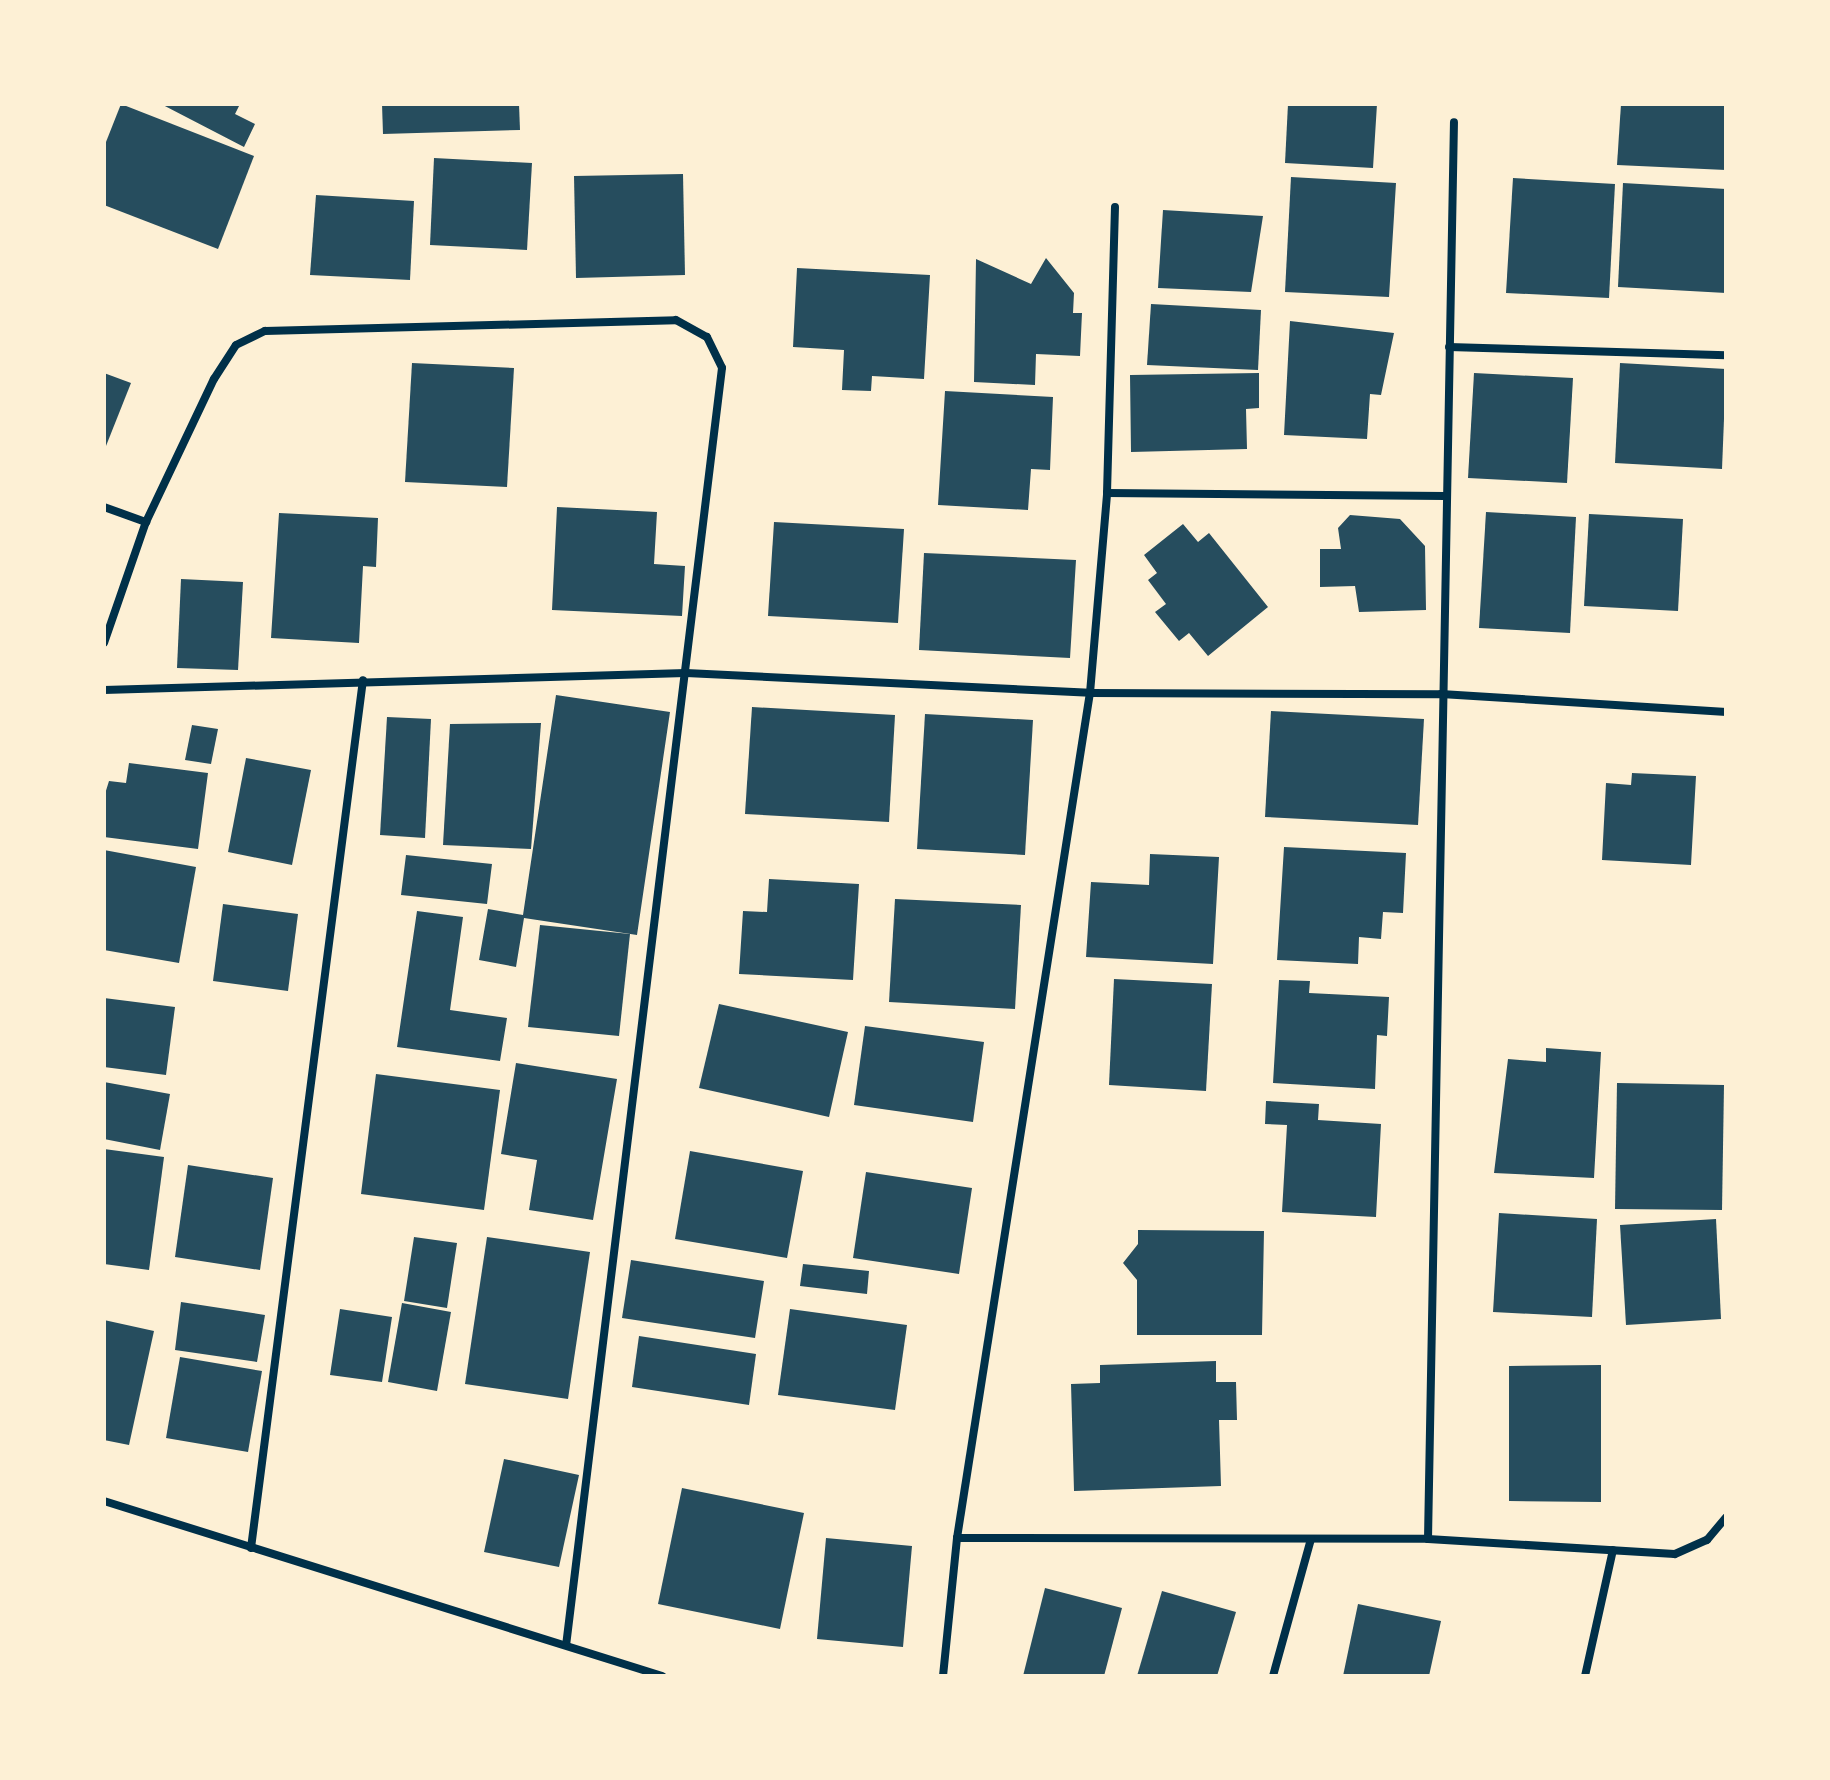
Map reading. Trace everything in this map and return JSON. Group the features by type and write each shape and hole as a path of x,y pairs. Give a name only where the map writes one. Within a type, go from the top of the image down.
{"street":[{"path":"1428,1539 1441,694 1454,122"},
{"path":"943,1676 957,1538 1090,693 1107,493 1115,207"},
{"path":"104,643 146,522 214,379 236,345 265,331 676,320 707,337 722,368 566,1645"},
{"path":"1449,347 1726,355"},
{"path":"1107,493 1445,496"},
{"path":"104,507 146,522"},
{"path":"104,690 363,680 686,673 1090,693 1441,694 1726,712"},
{"path":"251,1548 363,680"},
{"path":"104,1501 662,1676"},
{"path":"957,1538 1428,1539 1675,1554 1707,1540 1726,1517"},
{"path":"1273,1676 1311,1539"},
{"path":"1585,1676 1613,1550"}],"building":[{"path":"121,104 254,156 218,249 104,205 104,147"},
{"path":"161,104 240,104 235,114 255,124 244,147"},
{"path":"382,104 519,104 520,130 383,134"},
{"path":"1288,104 1377,104 1373,168 1285,163"},
{"path":"1621,104 1726,104 1726,170 1617,165"},
{"path":"434,158 532,163 527,250 430,245"},
{"path":"683,174 685,275 576,278 574,176"},
{"path":"1291,177 1396,183 1389,297 1285,292"},
{"path":"1513,178 1615,184 1609,298 1506,293"},
{"path":"1623,183 1726,189 1726,293 1618,287"},
{"path":"316,195 414,201 410,280 310,275"},
{"path":"1163,210 1263,216 1251,292 1158,288"},
{"path":"1046,258 1074,293 1073,313 1082,313 1080,356 1036,354 1035,385 974,382 976,259 1031,284"},
{"path":"797,268 930,275 924,379 872,376 871,391 842,390 844,350 793,347"},
{"path":"1151,304 1261,310 1258,370 1147,365"},
{"path":"1290,321 1394,333 1381,395 1370,394 1367,439 1284,435"},
{"path":"412,363 514,368 507,487 405,482"},
{"path":"1620,363 1726,369 1722,469 1615,463"},
{"path":"104,373 131,383 104,451"},
{"path":"1259,373 1259,408 1246,409 1247,449 1131,452 1130,375"},
{"path":"1474,373 1573,378 1567,483 1468,478"},
{"path":"945,391 1053,397 1050,470 1031,469 1028,510 938,505"},
{"path":"557,507 657,512 654,564 685,566 682,616 552,610"},
{"path":"1486,512 1576,517 1570,633 1479,628"},
{"path":"279,513 378,518 376,567 363,566 359,643 271,638"},
{"path":"1589,514 1683,519 1678,611 1584,606"},
{"path":"1350,515 1400,519 1425,546 1426,610 1359,612 1355,586 1320,587 1320,549 1341,549 1338,528"},
{"path":"774,522 904,529 898,623 768,616"},
{"path":"1183,524 1198,542 1209,533 1268,607 1208,656 1189,633 1179,641 1155,612 1166,604 1148,580 1157,573 1144,555"},
{"path":"924,553 1076,560 1070,658 919,650"},
{"path":"181,579 243,582 238,670 177,668"},
{"path":"556,695 670,712 637,935 524,918 516,967 479,960 488,909 523,915"},
{"path":"752,707 895,715 889,822 745,814"},
{"path":"1271,711 1424,719 1418,825 1265,817"},
{"path":"925,714 1033,720 1025,855 917,849"},
{"path":"387,717 431,719 425,838 380,835"},
{"path":"541,723 531,849 443,845 450,724"},
{"path":"192,725 218,729 211,764 185,760"},
{"path":"246,758 311,770 292,865 228,852"},
{"path":"129,763 208,773 198,849 104,837 104,797 109,781 126,783"},
{"path":"1632,773 1696,776 1691,865 1602,860 1606,783 1631,785"},
{"path":"1284,847 1406,853 1403,913 1383,912 1381,939 1359,937 1358,964 1277,960"},
{"path":"104,850 196,867 179,963 104,950"},
{"path":"1150,854 1219,857 1213,964 1086,957 1091,882 1149,885"},
{"path":"406,855 492,864 487,904 401,895"},
{"path":"769,879 859,884 853,980 739,974 743,911 767,912"},
{"path":"895,899 1021,905 1015,1009 889,1002"},
{"path":"223,904 298,914 288,991 213,981"},
{"path":"417,911 463,917 450,1010 507,1018 500,1061 397,1047"},
{"path":"540,925 630,934 619,1036 528,1027"},
{"path":"1114,979 1212,984 1206,1091 1109,1085"},
{"path":"1279,980 1310,981 1309,993 1389,997 1387,1036 1377,1035 1375,1089 1273,1083"},
{"path":"104,998 175,1007 166,1075 104,1067"},
{"path":"719,1004 848,1032 829,1117 699,1088"},
{"path":"865,1026 984,1042 973,1122 854,1105"},
{"path":"1546,1048 1601,1052 1594,1178 1494,1173 1508,1059 1546,1062"},
{"path":"516,1063 617,1079 593,1220 529,1210 537,1160 501,1154"},
{"path":"376,1074 500,1090 484,1210 361,1194"},
{"path":"104,1082 170,1094 160,1150 104,1139"},
{"path":"1617,1083 1724,1085 1722,1210 1615,1209"},
{"path":"1266,1101 1319,1104 1318,1120 1381,1124 1376,1217 1282,1212 1287,1125 1265,1124"},
{"path":"104,1149 164,1157 149,1270 104,1264"},
{"path":"690,1151 803,1171 787,1258 675,1239"},
{"path":"188,1165 273,1178 260,1270 175,1257"},
{"path":"866,1172 972,1188 959,1274 853,1258"},
{"path":"1499,1213 1597,1219 1592,1317 1493,1312"},
{"path":"1716,1219 1721,1319 1626,1325 1620,1225"},
{"path":"1138,1230 1264,1231 1262,1335 1137,1335 1137,1280 1123,1263 1138,1244"},
{"path":"414,1237 457,1243 447,1308 404,1301"},
{"path":"487,1237 590,1252 568,1399 465,1384"},
{"path":"631,1260 764,1281 755,1338 622,1318"},
{"path":"803,1264 869,1271 867,1294 800,1286"},
{"path":"181,1302 265,1315 257,1362 175,1350"},
{"path":"402,1303 451,1312 437,1391 388,1382"},
{"path":"340,1309 392,1317 382,1382 330,1375"},
{"path":"790,1309 907,1325 895,1410 778,1395"},
{"path":"104,1320 154,1331 129,1445 104,1440"},
{"path":"639,1336 756,1354 749,1405 632,1387"},
{"path":"180,1357 262,1371 248,1452 166,1438"},
{"path":"1216,1361 1216,1382 1236,1382 1237,1420 1219,1420 1221,1486 1074,1491 1071,1384 1100,1383 1100,1365"},
{"path":"1601,1365 1601,1502 1509,1501 1509,1366"},
{"path":"504,1459 579,1475 559,1567 484,1552"},
{"path":"682,1488 804,1513 780,1629 658,1604"},
{"path":"826,1538 912,1546 903,1647 817,1639"},
{"path":"1045,1588 1122,1608 1104,1676 1023,1676"},
{"path":"1162,1591 1236,1612 1217,1676 1137,1676"},
{"path":"1358,1604 1441,1621 1429,1676 1343,1676"}]}
